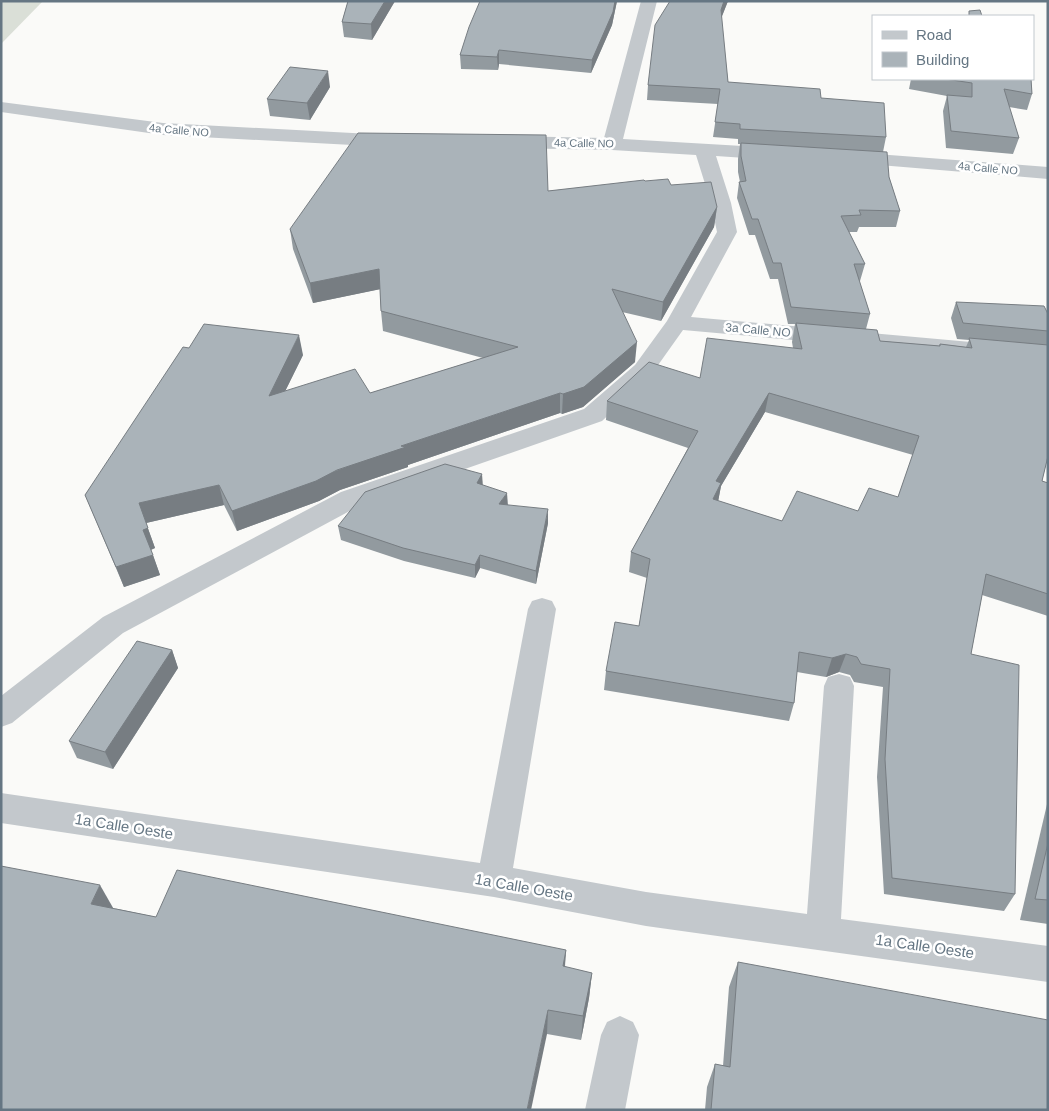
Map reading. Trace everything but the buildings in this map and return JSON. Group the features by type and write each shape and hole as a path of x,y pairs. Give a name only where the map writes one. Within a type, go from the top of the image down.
{"street":[{"path":"612,144 649,1"},
{"name":"4a Calle NO","path":"1,107 163,129 354,141 404,141"},
{"name":"4a Calle NO","path":"493,142 612,144 790,154"},
{"path":"1,714 113,625 350,500 593,415 643,370 677,324 727,232 721,203 704,149"},
{"name":"4a Calle NO","path":"829,157 1048,173"},
{"name":"3a Calle NO","path":"677,324 1048,356"},
{"path":"494,882 542,609"},
{"path":"823,932 839,686"},
{"name":"1a Calle Oeste","path":"1,808 494,882 646,908 1048,964"},
{"path":"605,1110 620,1035"}],"shaded area":[{"path":"1,1 43,1 1,44"}]}
